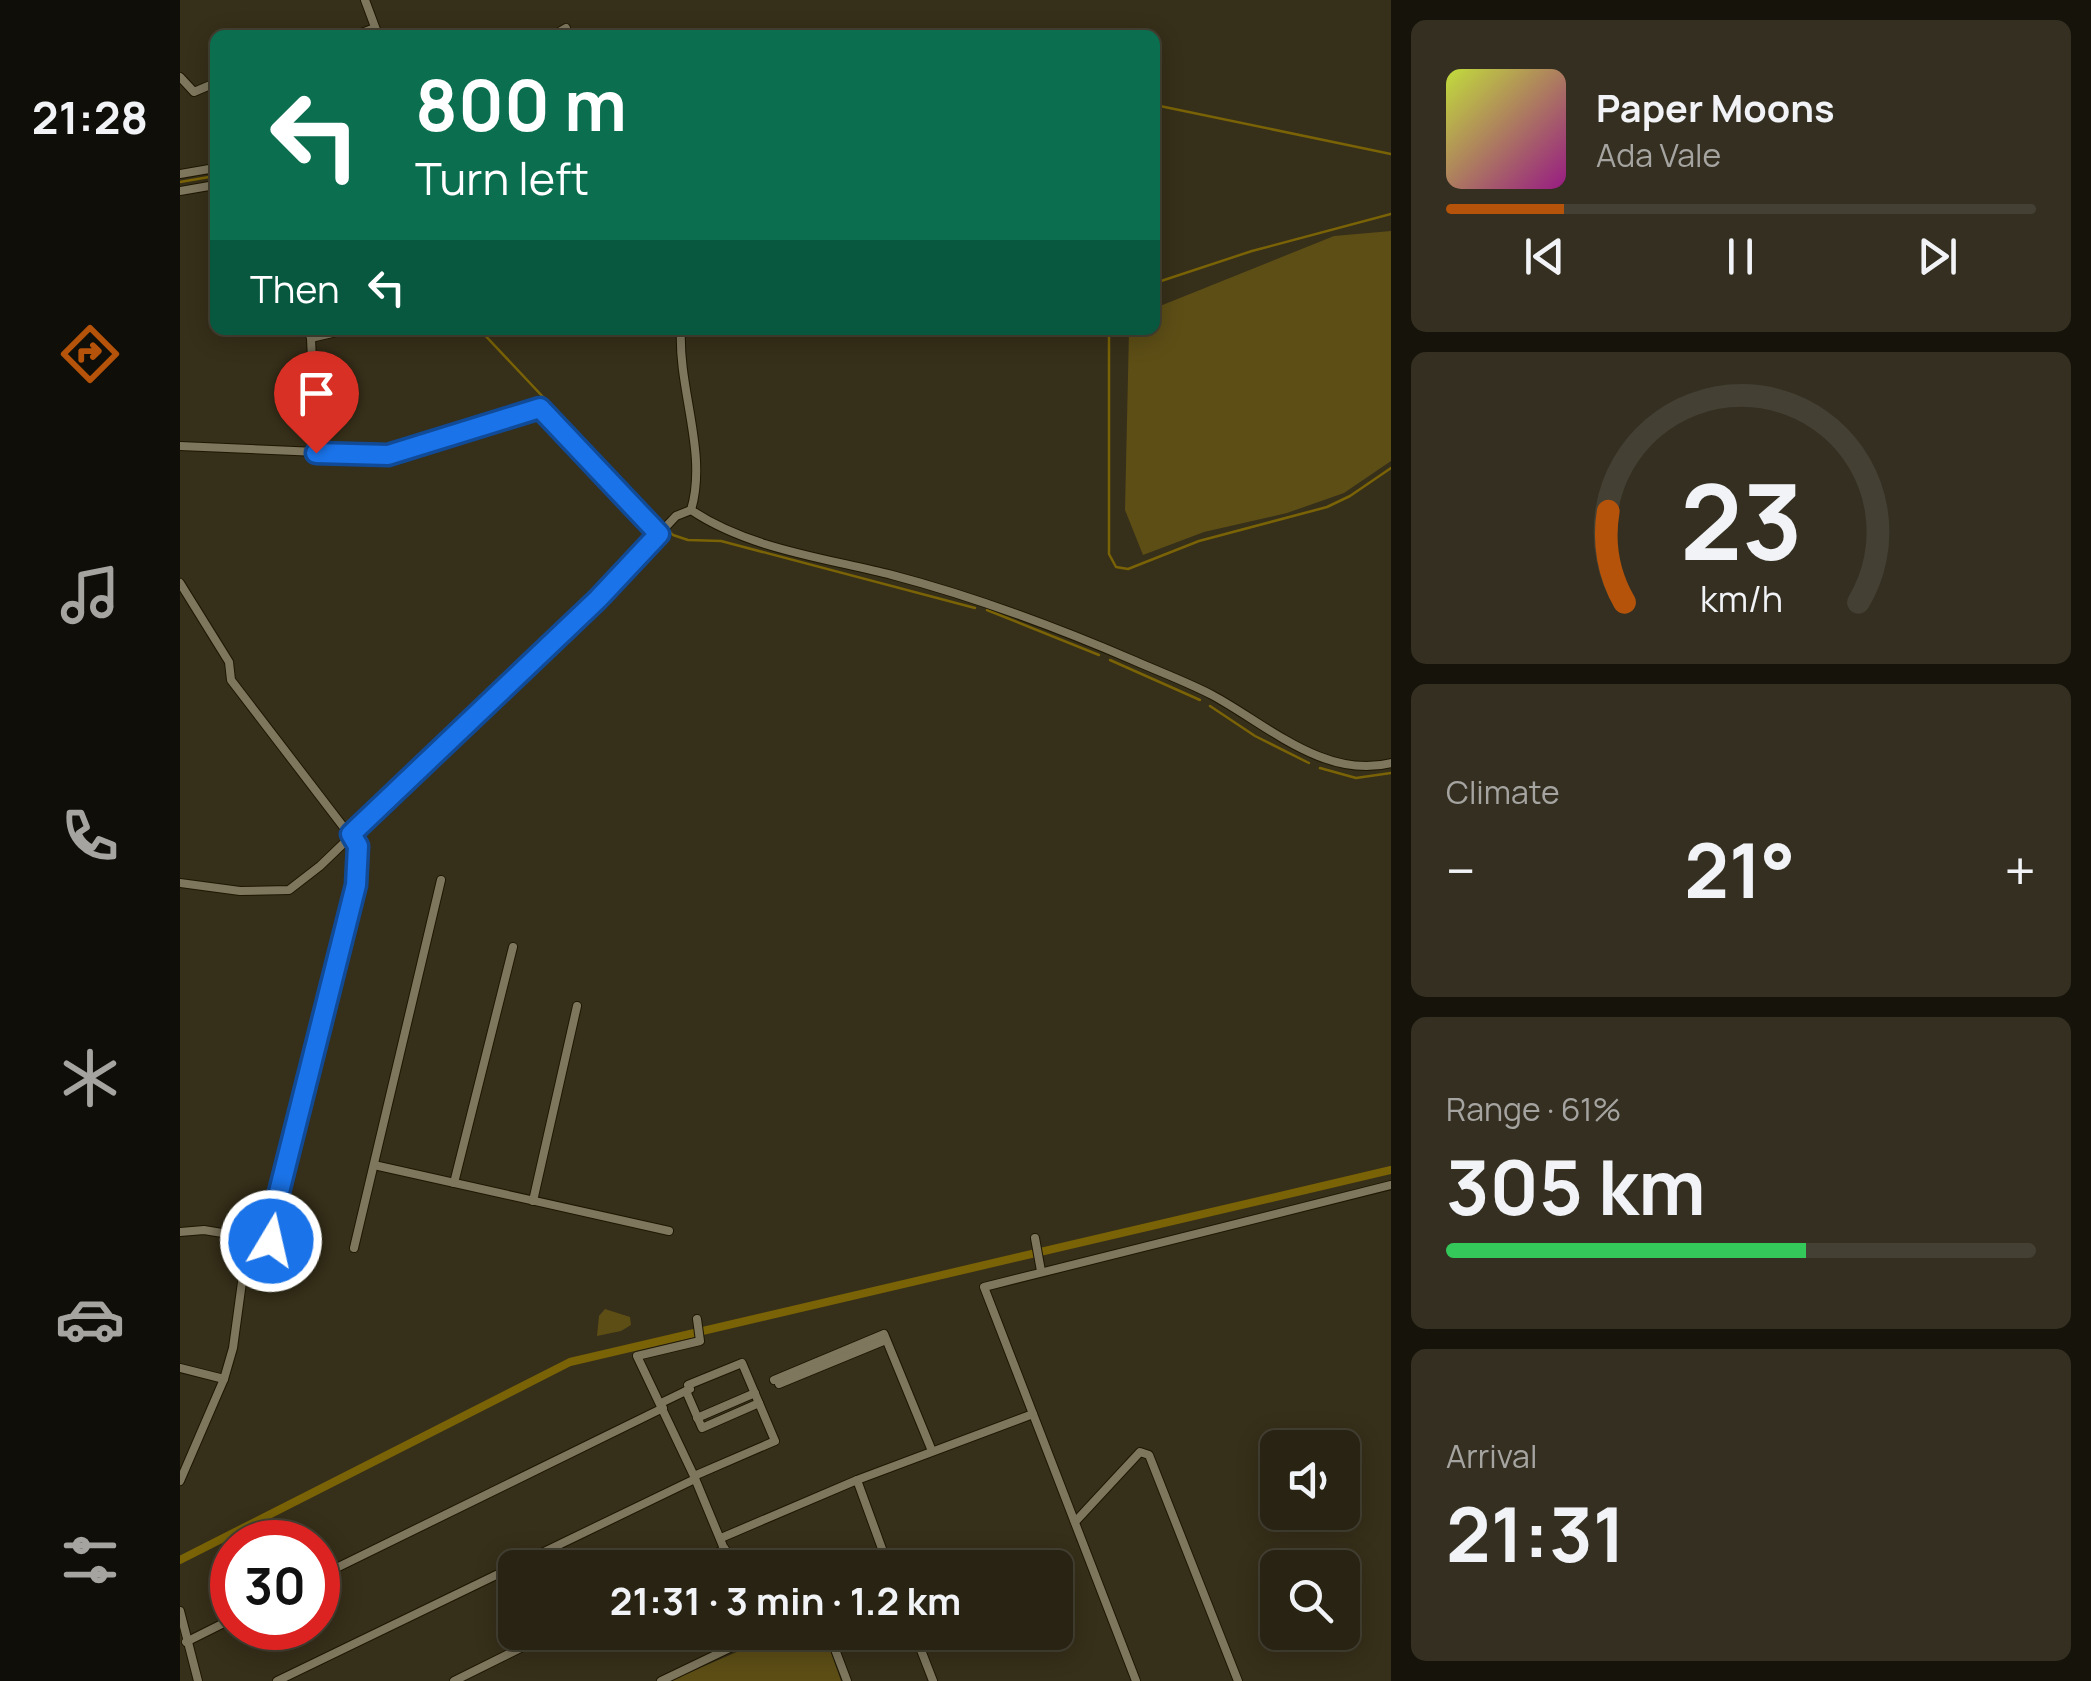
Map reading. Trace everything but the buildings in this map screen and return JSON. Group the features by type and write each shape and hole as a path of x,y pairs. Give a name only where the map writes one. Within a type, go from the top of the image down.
{"street":[{"path":"365,0 375,30"},
{"path":"180,76 194,92 210,85"},
{"path":"180,174 210,169"},
{"path":"180,190 210,186"},
{"path":"310,335 316,453"},
{"path":"681,335 680,356 698,484 691,510"},
{"path":"180,446 388,455 540,408 664,529"},
{"path":"180,883 240,891 288,890 320,866 598,599 676,516 691,510 741,536 1034,618 1211,694 1286,741 1344,764 1375,767 1391,763"},
{"path":"180,583 229,662 230,680 358,846 356,885 272,1220 271,1241 204,1230 180,1232"},
{"path":"354,1248 441,880"},
{"path":"454,1183 512,946"},
{"path":"533,1201 576,1006"},
{"path":"374,1165 668,1232"},
{"path":"1136,1681 984,1287 1391,1185"},
{"path":"180,1482 224,1380 233,1348 248,1238"},
{"path":"1035,1238 1042,1271"},
{"path":"697,1319 700,1342 637,1356 725,1549"},
{"path":"776,1382 884,1334 932,1451"},
{"path":"278,1681 775,1441 742,1362 688,1385 690,1389 662,1406 340,1566"},
{"path":"180,1368 224,1380"},
{"path":"686,1391 702,1428 759,1403"},
{"path":"698,1418 755,1393"},
{"path":"721,1538 857,1480 1033,1414"},
{"path":"1074,1522 1090,1510 1140,1452 1150,1455 1238,1681"},
{"path":"857,1480 882,1550"},
{"path":"180,1611 198,1681"},
{"path":"186,1642 210,1630"},
{"path":"454,1681 517,1650"},
{"path":"661,1681 724,1650"},
{"path":"835,1650 848,1681"},
{"path":"921,1650 933,1681"}],"shaded area":[{"path":"1391,231 1391,461 1344,493 1287,513 1204,532 1143,555 1125,510 1129,335 1160,335 1160,306 1334,236"},
{"path":"605,1309 630,1317 631,1325 597,1336 599,1316"},
{"path":"741,1650 830,1650 841,1681 670,1681"}],"waterway":[{"path":"1160,106 1391,154"},
{"path":"180,182 210,177"},
{"path":"1160,281 1252,251 1391,214"},
{"path":"485,335 673,535 688,540 721,541 975,608"},
{"path":"1109,335 1109,554 1116,567 1128,569 1199,541 1327,507 1391,468"},
{"path":"987,610 1099,655"},
{"path":"1110,660 1200,700"},
{"path":"1210,706 1255,736 1309,763"},
{"path":"1320,768 1356,778 1391,773"},
{"path":"180,1560 570,1362 1391,1170"}],"route":[{"path":"271,1241 272,1220 356,885 358,846 351,834 516,679 659,534 540,408 388,455 316,453"}]}
